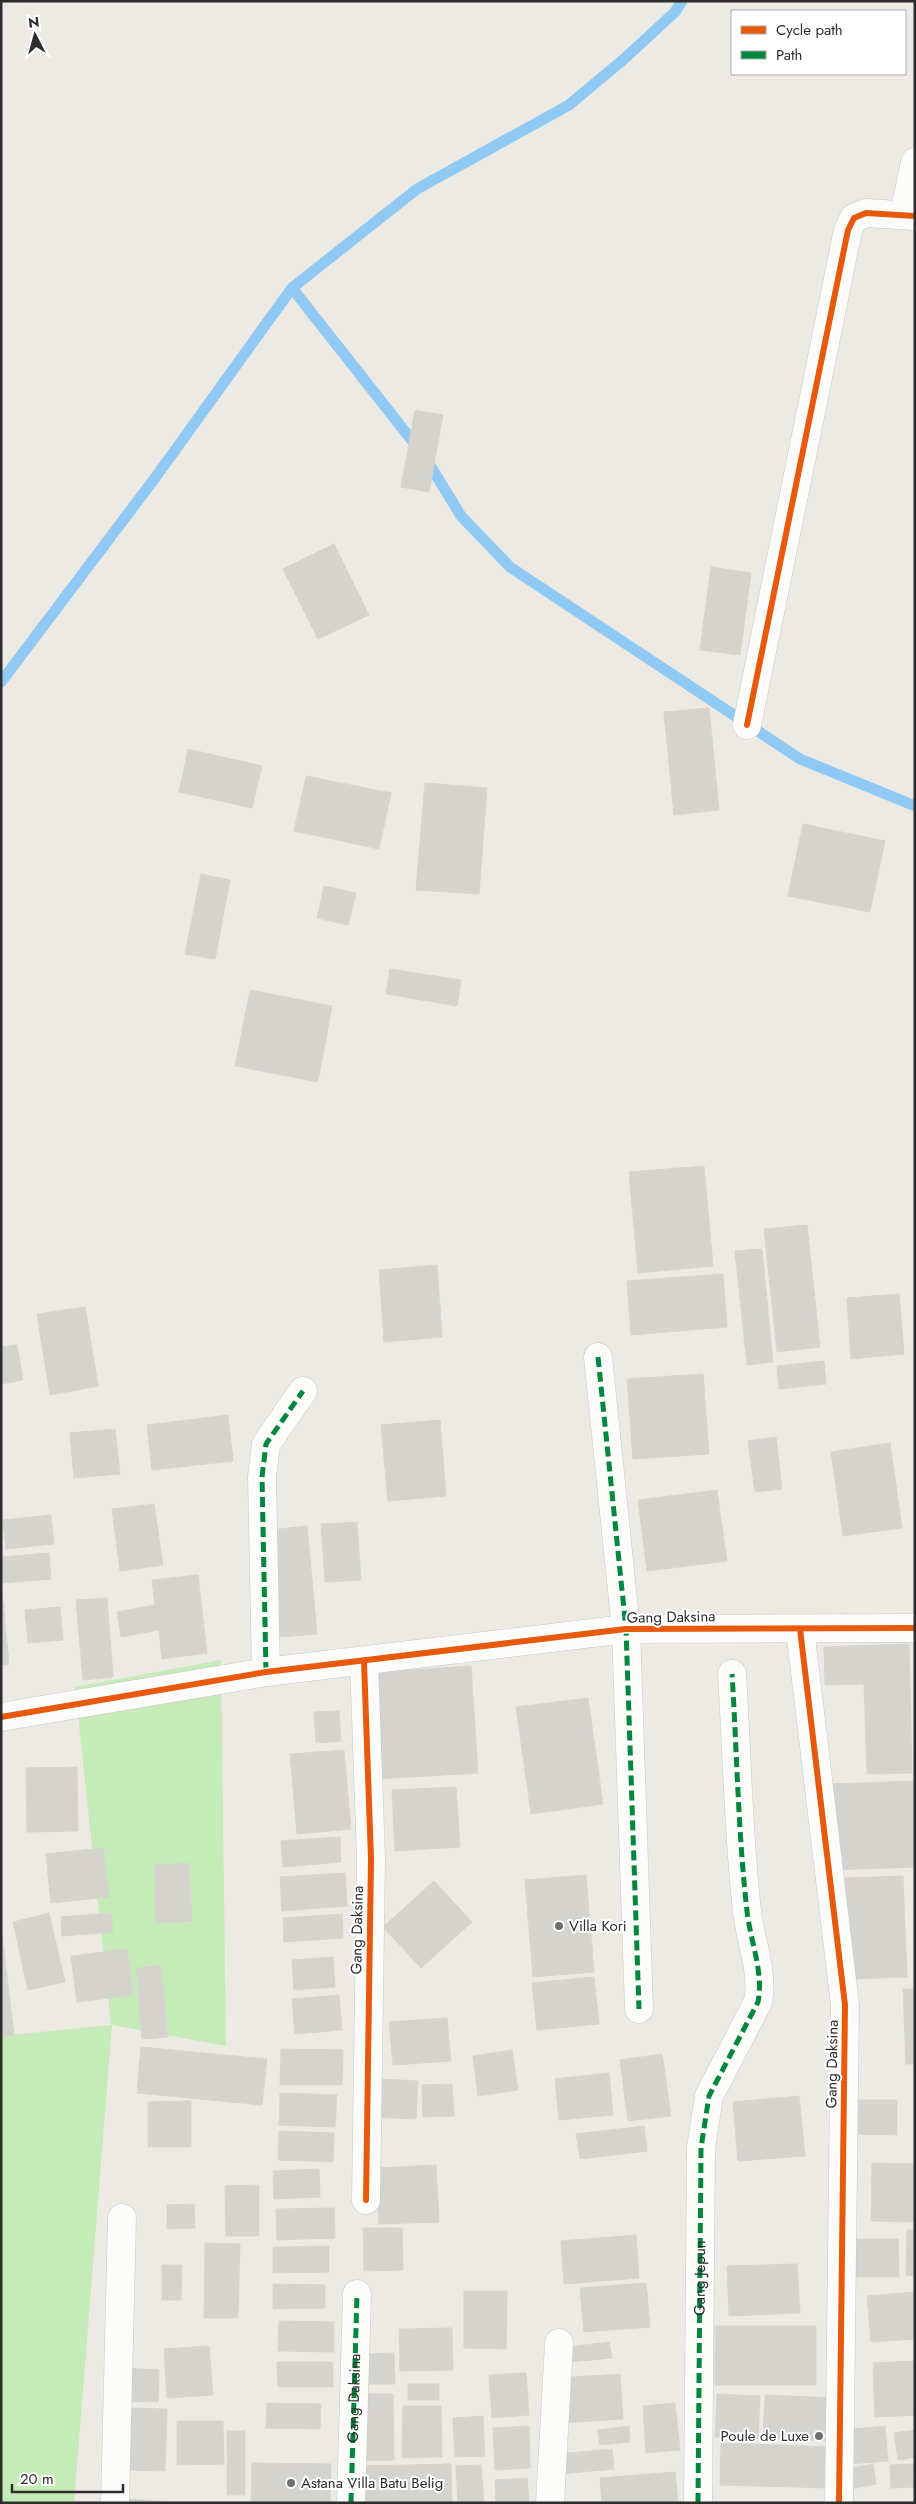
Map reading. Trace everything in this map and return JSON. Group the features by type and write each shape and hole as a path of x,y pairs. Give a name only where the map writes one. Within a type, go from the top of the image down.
{"street":[{"path":"747,725 848,230 854,218 866,213 909,216 915,162"},
{"path":"598,1357 626,1629"},
{"path":"266,1672 262,1477 266,1444 303,1392"},
{"name":"Gang Daksina","path":"1,1716 266,1672 626,1629 915,1628"},
{"name":"Gang Daksina","path":"626,1629 639,2008"},
{"name":"Gang Daksina","path":"800,1629 845,2005 838,2503"},
{"name":"Gang Daksina","path":"364,1661 371,1859 366,2200"},
{"name":"Gang Jepun","path":"698,2503 701,2148 709,2096 758,2002 759,1994 759,1980 747,1912 732,1674"},
{"path":"115,2503 122,2218"},
{"name":"Gang Daksina","path":"351,2503 357,2294"},
{"path":"550,2503 559,2343"}],"green space":[{"path":"221,1660 226,2046 112,2025 74,2503 1,2503 1,2036 111,2025 75,1687"}],"building":[{"path":"415,410 443,415 429,492 401,487"},
{"path":"334,544 369,615 318,639 283,569"},
{"path":"711,567 751,573 740,655 700,650"},
{"path":"709,708 719,810 674,815 664,712"},
{"path":"188,749 262,766 252,808 179,792"},
{"path":"306,776 391,793 379,849 294,831"},
{"path":"425,783 487,788 479,894 416,890"},
{"path":"803,824 885,841 870,912 788,896"},
{"path":"201,874 230,880 215,959 185,954"},
{"path":"324,886 356,893 348,925 317,918"},
{"path":"390,969 461,980 457,1006 386,994"},
{"path":"250,990 332,1006 318,1082 235,1066"},
{"path":"704,1166 713,1266 638,1273 629,1172"},
{"path":"807,1225 820,1347 777,1352 764,1229"},
{"path":"762,1249 773,1362 747,1365 735,1251"},
{"path":"437,1265 442,1337 384,1342 379,1270"},
{"path":"723,1274 727,1327 631,1335 627,1281"},
{"path":"899,1294 904,1354 851,1359 847,1298"},
{"path":"85,1307 98,1386 50,1395 37,1314"},
{"path":"17,1345 23,1380 1,1384 1,1347"},
{"path":"824,1361 826,1384 779,1389 777,1366"},
{"path":"703,1374 709,1454 633,1459 627,1379"},
{"path":"228,1415 233,1461 152,1470 147,1425"},
{"path":"440,1420 446,1496 388,1501 381,1425"},
{"path":"115,1429 120,1474 74,1478 70,1433"},
{"path":"776,1437 782,1489 755,1492 748,1441"},
{"path":"890,1443 902,1528 843,1536 831,1452"},
{"path":"717,1490 727,1561 647,1571 638,1500"},
{"path":"154,1504 163,1565 120,1571 112,1509"},
{"path":"51,1515 54,1544 6,1549 3,1520"},
{"path":"357,1522 361,1580 325,1582 321,1524"},
{"path":"307,1526 317,1634 280,1637 271,1530"},
{"path":"49,1553 51,1579 1,1583 1,1557"},
{"path":"198,1575 207,1653 162,1659 159,1630 121,1637 117,1612 155,1605 152,1580"},
{"path":"1,1593 9,1664 1,1665"},
{"path":"107,1598 113,1677 83,1680 76,1600"},
{"path":"60,1607 63,1640 28,1643 25,1610"},
{"path":"909,1644 912,1773 867,1774 864,1684 825,1685 824,1647"},
{"path":"471,1666 478,1773 377,1779 370,1673"},
{"path":"588,1698 603,1804 531,1814 516,1707"},
{"path":"339,1711 341,1741 316,1743 314,1712"},
{"path":"344,1750 351,1829 297,1834 290,1754"},
{"path":"77,1767 78,1831 27,1832 26,1768"},
{"path":"914,1781 915,1867 832,1870 830,1784"},
{"path":"456,1787 460,1847 395,1851 392,1790"},
{"path":"340,1837 341,1862 283,1867 281,1841"},
{"path":"103,1848 109,1897 51,1903 46,1854"},
{"path":"189,1863 192,1921 156,1923 154,1865"},
{"path":"345,1873 347,1906 282,1911 280,1877"},
{"name":"Villa Kori","path":"586,1875 594,1972 533,1977 525,1880"},
{"path":"903,1876 907,1977 849,1979 845,1878"},
{"path":"434,1881 472,1922 421,1968 383,1927"},
{"path":"49,1913 65,1982 28,1990 13,1922"},
{"path":"111,1913 113,1932 62,1936 61,1917"},
{"path":"342,1914 343,1938 284,1942 283,1918"},
{"path":"1,1926 14,2035 1,2037"},
{"path":"127,1949 133,1995 77,2002 71,1956"},
{"path":"333,1957 335,1987 294,1990 292,1960"},
{"path":"161,1966 168,2037 142,2039 136,1968"},
{"path":"594,1977 599,2024 537,2030 532,1983"},
{"path":"903,1989 915,1989 915,2064 906,2064"},
{"path":"339,1995 342,2030 295,2034 292,1999"},
{"path":"447,2018 451,2061 393,2065 389,2022"},
{"path":"141,2047 267,2059 262,2105 137,2093"},
{"path":"281,2049 343,2050 342,2085 280,2085"},
{"path":"512,2050 518,2090 478,2096 473,2056"},
{"path":"662,2054 671,2116 628,2121 620,2060"},
{"path":"609,2073 613,2115 559,2120 555,2079"},
{"path":"379,2079 418,2081 416,2119 377,2117"},
{"path":"452,2084 454,2116 423,2117 422,2085"},
{"path":"280,2093 337,2095 335,2127 279,2125"},
{"path":"799,2096 805,2156 738,2161 733,2102"},
{"path":"856,2100 897,2100 897,2135 855,2134"},
{"path":"191,2101 191,2147 148,2147 148,2102"},
{"path":"644,2126 647,2151 580,2159 576,2134"},
{"path":"279,2131 334,2133 333,2162 278,2160"},
{"path":"872,2163 915,2164 915,2222 871,2221"},
{"path":"436,2165 439,2222 379,2224 376,2168"},
{"path":"319,2169 320,2197 274,2199 273,2171"},
{"path":"259,2185 259,2236 226,2236 225,2186"},
{"path":"194,2204 195,2228 167,2229 167,2205"},
{"path":"334,2208 335,2238 277,2240 276,2209"},
{"path":"363,2228 402,2228 403,2270 364,2271"},
{"path":"907,2230 915,2230 915,2276 906,2275"},
{"path":"636,2235 639,2278 564,2284 561,2241"},
{"path":"854,2239 898,2239 899,2277 854,2277"},
{"path":"205,2243 240,2244 238,2318 204,2318"},
{"path":"329,2246 329,2272 273,2273 273,2247"},
{"path":"797,2264 800,2313 729,2316 727,2266"},
{"path":"162,2265 182,2265 181,2300 162,2300"},
{"path":"646,2283 650,2327 584,2332 580,2288"},
{"path":"273,2284 325,2285 325,2308 273,2309"},
{"path":"464,2291 507,2291 506,2349 464,2348"},
{"path":"915,2292 915,2339 871,2342 867,2296"},
{"path":"279,2321 334,2322 334,2352 278,2351"},
{"path":"715,2326 816,2326 816,2385 715,2385"},
{"path":"452,2328 453,2370 400,2371 399,2329"},
{"path":"609,2342 612,2358 570,2362 569,2347"},
{"path":"209,2346 213,2395 167,2398 164,2349"},
{"path":"394,2353 395,2384 365,2384 365,2354"},
{"path":"915,2361 915,2415 875,2417 873,2363"},
{"path":"277,2362 333,2362 333,2387 278,2387"},
{"path":"122,2368 159,2370 158,2402 121,2401"},
{"path":"526,2373 529,2415 492,2418 489,2375"},
{"path":"620,2374 623,2419 562,2423 559,2378"},
{"path":"408,2384 439,2384 439,2400 408,2400"},
{"path":"361,2394 393,2394 394,2460 362,2461"},
{"path":"717,2394 760,2396 758,2439 715,2437"},
{"path":"765,2395 837,2398 835,2441 763,2438"},
{"path":"267,2403 321,2404 320,2429 266,2428"},
{"path":"675,2403 680,2450 646,2453 643,2406"},
{"path":"403,2406 441,2406 442,2457 402,2458"},
{"path":"128,2408 167,2409 165,2471 126,2470"},
{"path":"483,2416 485,2456 455,2457 453,2418"},
{"path":"177,2421 223,2421 224,2464 177,2465"},
{"path":"529,2426 530,2468 495,2470 493,2428"},
{"path":"629,2426 630,2442 600,2445 598,2430"},
{"path":"885,2426 888,2461 849,2464 845,2430"},
{"path":"915,2430 915,2457 898,2460 894,2433"},
{"path":"227,2431 245,2431 245,2495 227,2495"},
{"path":"721,2443 830,2447 829,2488 720,2485"},
{"path":"612,2449 614,2469 560,2474 558,2454"},
{"name":"Astana Villa Batu Belig","path":"252,2463 331,2464 330,2503 251,2502"},
{"path":"451,2464 452,2503 359,2503 358,2466"},
{"path":"873,2464 876,2484 845,2490 842,2470"},
{"path":"915,2464 915,2487 891,2488 890,2465"},
{"path":"481,2465 484,2503 458,2503 456,2466"},
{"path":"675,2472 678,2503 602,2503 600,2478"},
{"path":"527,2478 529,2503 496,2503 495,2480"},
{"path":"123,2499 189,2503 122,2503"}],"waterway":[{"path":"1,682 155,478 292,288 417,189 569,105 624,59 675,12 682,1"},
{"path":"292,288 425,457 461,516 510,567 800,759 915,806"}],"marked path":[{"path":"598,1357 626,1629 639,2009"},
{"path":"266,1672 262,1477 266,1444 303,1391"},
{"path":"698,2503 701,2148 709,2096 758,2002 759,1991 758,1968 749,1922 744,1881 732,1674"},
{"path":"351,2503 357,2294"}],"cycle path":[{"path":"747,725 848,230 854,218 866,213 915,216"},
{"path":"1,1717 266,1672 626,1629 915,1628"},
{"path":"800,1629 845,2005 839,2503"},
{"path":"364,1661 371,1859 366,2200"}],"place":[{"name":"Villa Kori","path":"559,1926"},
{"name":"Poule de Luxe","path":"819,2436"},
{"name":"Astana Villa Batu Belig","path":"291,2483"}]}
